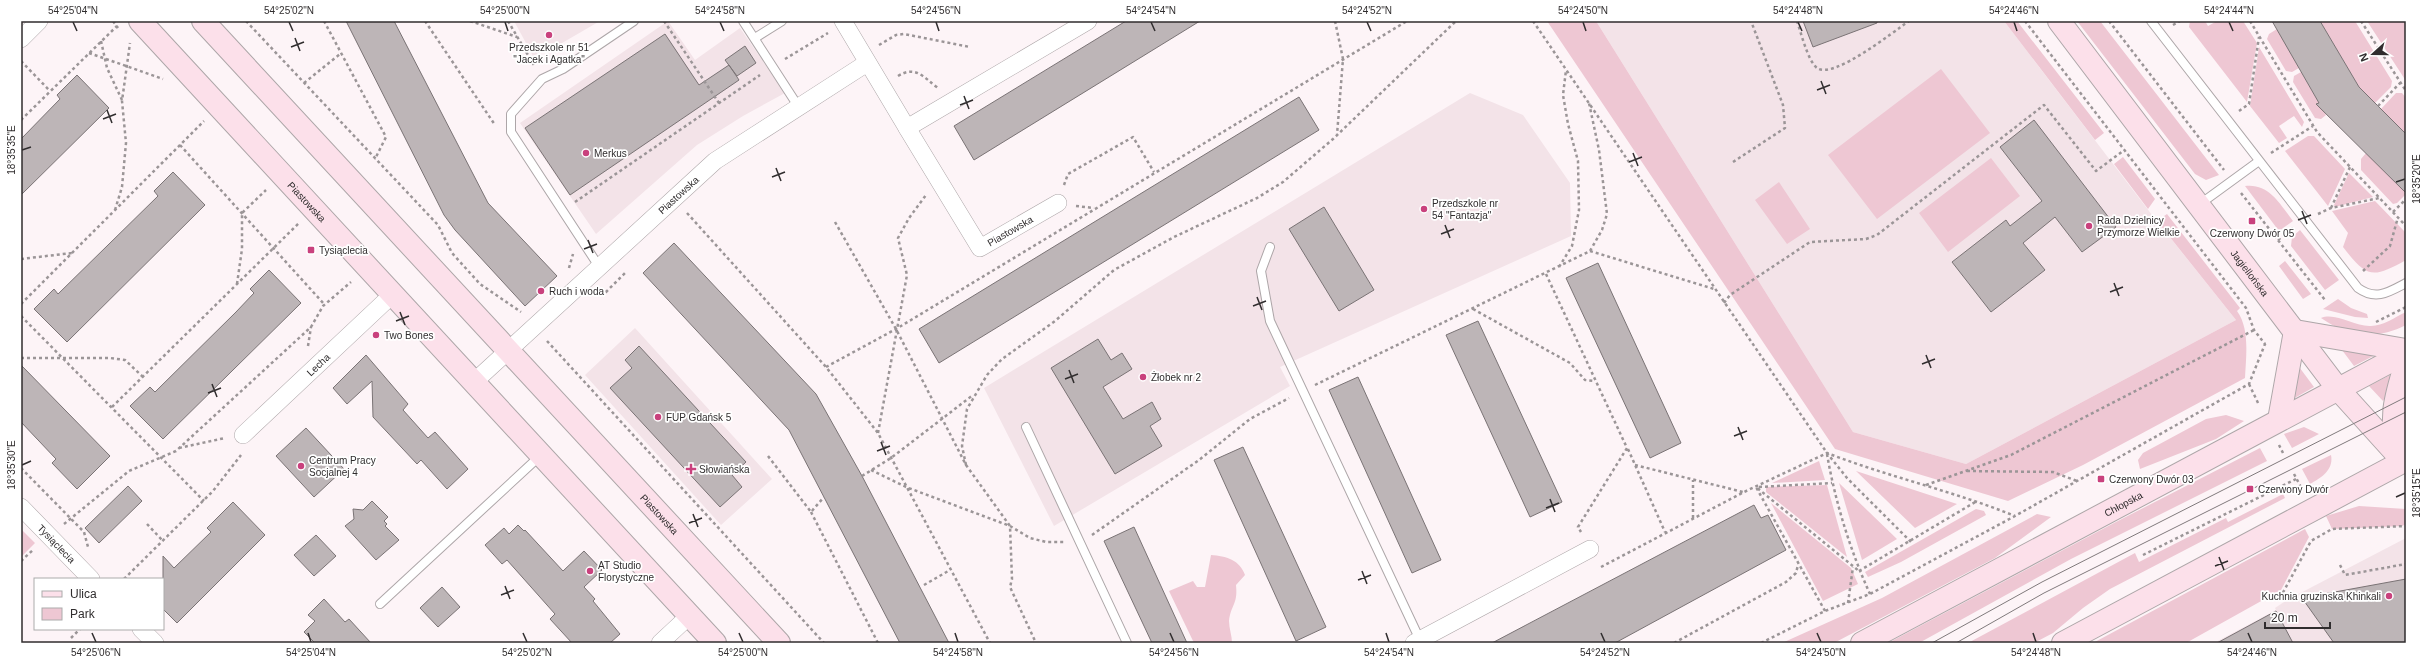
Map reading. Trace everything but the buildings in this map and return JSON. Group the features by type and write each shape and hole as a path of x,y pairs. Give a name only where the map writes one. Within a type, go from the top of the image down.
{"street":[{"path":"21,39 39,21"},
{"name":"Piastowska","path":"140,21 715,643"},
{"name":"Piastowska","path":"203,21 779,643"},
{"path":"907,128 1088,21"},
{"name":"Jagiellońska","path":"2059,21 2200,204 2338,389 2405,462"},
{"name":"Piastowska","path":"844,22 980,248 1058,203"},
{"name":"Piastowska","path":"474,382 715,162 798,106 868,63"},
{"name":"Lecha","path":"243,435 393,294"},
{"path":"2279,420 2295,331 2406,352"},
{"name":"Chłopska","path":"1862,643 2406,352"},
{"path":"2063,643 2405,462 2395,440 2393,419 2394,403 2406,363"},
{"name":"Tysiąclecia","path":"21,507 91,578"},
{"path":"1417,641 1590,549"},
{"path":"660,643 689,616"},
{"path":"142,630 155,643"}],"lane":[{"path":"600,268 511,132 511,114 542,79 563,69 634,21"},
{"path":"744,21 798,106"},
{"path":"755,38 782,21"},
{"path":"2151,21 2351,281 2364,292 2380,295 2406,283"},
{"path":"2200,204 2231,179 2259,160"},
{"path":"1270,247 1261,271 1270,322 1417,641"},
{"path":"1026,427 1127,643"},
{"path":"380,604 542,455"}],"path":[{"path":"246,21 438,225 452,253 480,284 524,314 824,643"},
{"path":"324,21 340,54 386,137 375,159"},
{"path":"425,21 499,131"},
{"path":"470,21 516,37"},
{"path":"508,21 542,79"},
{"path":"664,21 719,103"},
{"path":"1335,21 1343,59 1337,135"},
{"path":"826,368 896,329 1094,208 1407,21"},
{"path":"966,465 962,446 967,409 974,394 987,375 1002,359 1055,321 1114,270 1174,237 1273,189 1337,135 1456,21"},
{"path":"1533,21 1827,453 1847,478 1912,543"},
{"path":"1733,162 1785,128 1783,105 1751,21"},
{"path":"1796,21 1812,62 1817,68 1828,71 1842,66 1909,21"},
{"path":"2025,21 2123,151 2246,308 2254,330 2265,344"},
{"path":"2109,21 2324,300"},
{"path":"2250,21 2313,126 2406,226"},
{"path":"2361,21 2406,91"},
{"path":"562,210 774,66 844,22"},
{"path":"21,120 117,26"},
{"path":"876,47 896,35 904,34 970,47"},
{"path":"2227,120 2249,104 2259,37"},
{"path":"115,210 122,186 126,143 122,101 130,40"},
{"path":"101,41 104,56 122,101"},
{"path":"89,52 104,56 127,67 168,80"},
{"path":"304,83 340,54"},
{"path":"21,61 50,91"},
{"path":"879,82 913,70 946,93 954,101"},
{"path":"1559,267 1572,246 1579,210 1578,161 1568,124 1563,95 1566,70"},
{"path":"2378,106 2400,83"},
{"path":"871,470 906,487 1010,526 1030,538 1046,542 1079,540 1096,533 1199,460 1250,419 1303,391 1546,274 1590,251 1602,230 1607,214 1598,150 1589,103"},
{"path":"1724,303 1730,295 1810,242 1866,239 1877,235 2044,105 2096,171 2123,151"},
{"path":"21,304 204,121"},
{"path":"2259,160 2313,126"},
{"path":"1094,208 1058,203 1068,174 1133,137 1154,172"},
{"path":"180,144 324,304"},
{"path":"2350,166 2331,208 2379,198"},
{"path":"878,433 907,275 898,238 909,218 938,179"},
{"path":"237,285 242,249 242,213 268,189"},
{"path":"2392,212 2406,199"},
{"path":"681,217 691,206"},
{"path":"686,211 826,368 878,433 990,643"},
{"path":"2360,274 2390,246 2398,217"},
{"path":"2278,240 2304,220"},
{"path":"835,222 896,329 966,465 1010,526 1012,579 1010,587 1036,643"},
{"path":"112,407 300,223"},
{"path":"568,270 574,248"},
{"path":"1590,251 1715,290"},
{"path":"21,259 72,252"},
{"path":"597,295 606,292 631,267"},
{"path":"1546,274 1628,448 1665,532"},
{"path":"179,448 311,327 324,304 353,280"},
{"path":"2370,322 2376,322 2406,307"},
{"path":"1472,310 1570,363 1585,380 1596,381"},
{"path":"21,316 204,501"},
{"path":"1926,485 2011,455 2254,330"},
{"path":"547,341 553,336"},
{"path":"1761,643 1825,611 1870,594 2014,516 2249,384 2265,344 2268,342"},
{"path":"21,358 110,358 125,360 143,377"},
{"path":"2249,384 2259,405"},
{"path":"862,476 891,458 943,420 974,394"},
{"path":"71,518 128,471 179,448 243,435"},
{"path":"1628,448 1578,527 1600,568 1665,532 1744,492 1827,453 1867,468 1977,501 2014,516"},
{"path":"125,578 204,501 242,453"},
{"path":"1827,453 1832,483 1859,571 1870,594"},
{"path":"768,456 811,512 878,643"},
{"path":"1635,465 1744,492"},
{"path":"21,468 84,532 89,551"},
{"path":"1964,471 2053,472 2077,481"},
{"path":"2294,474 2302,489"},
{"path":"2143,554 2296,479"},
{"path":"1693,480 1693,518"},
{"path":"1756,487 1832,483"},
{"path":"1756,487 1825,611"},
{"path":"1756,487 1859,571"},
{"path":"811,512 824,497"},
{"path":"1859,571 1912,543 1977,501"},
{"path":"147,524 163,541"},
{"path":"2280,598 2311,541 2332,529 2406,526"},
{"path":"21,561 37,545"},
{"path":"1674,643 1786,582 1796,573 1798,564"},
{"path":"2340,566 2345,575 2406,564"},
{"path":"1848,603 1853,566"},
{"path":"924,585 950,570"},
{"path":"71,638 79,630"}],"shaded area":[{"name":"Przedszkole nr 51 \"Jacek i Agatka\"","path":"514,21 600,21 550,50 544,50 533,56"},
{"path":"668,21 695,60 740,28 785,93 743,116 697,145 596,234 520,123"},
{"path":"1596,21 2004,21 2152,215 2236,320 1966,464 1853,432"},
{"path":"1470,93 1523,115 1570,183 1571,236 1280,367 1290,386 1054,526 984,388"},
{"path":"635,328 772,479 721,525 585,375"},
{"path":"2406,538 2406,643 2214,643 2276,610 2275,608 2287,600"}],"green space":[{"path":"1547,21 1596,21 1853,432 1966,464 2236,320 2157,221 2167,214 2240,308 2237,311 2246,334 2245,378 2083,465 2008,501 1835,449"},
{"path":"2004,21 2017,21 2104,133 2095,140"},
{"path":"2077,21 2100,21 2219,175 2206,180 2195,174"},
{"path":"2190,21 2205,21 2208,26 2217,21 2243,21 2257,43 2247,102 2189,27"},
{"path":"2320,21 2355,21 2392,81 2391,87 2375,103 2359,87"},
{"path":"2367,21 2406,21 2406,81"},
{"path":"2277,29 2299,68 2292,72 2286,71 2267,39 2269,34"},
{"path":"2259,47 2304,122 2302,127 2294,116 2279,126 2287,138 2279,143 2250,106"},
{"path":"1941,69 1990,133 1877,219 1828,155"},
{"path":"2301,72 2326,115 2321,119 2315,118 2293,82 2294,76"},
{"path":"2396,93 2402,93 2406,98 2406,134 2381,109"},
{"path":"2308,136 2314,136 2345,169 2328,206 2285,151"},
{"path":"2366,153 2406,182 2406,194 2397,203 2393,204 2361,170 2361,159"},
{"path":"2123,157 2155,199 2148,209 2114,164"},
{"path":"1991,158 2020,196 1948,252 1919,213"},
{"path":"2349,173 2373,197 2335,207 2334,205"},
{"path":"1779,182 1810,229 1787,244 1755,200"},
{"path":"2245,186 2253,186 2267,191 2273,196 2293,221 2279,231"},
{"path":"2375,201 2406,233 2406,260 2385,270 2371,272 2358,265 2343,247 2348,233 2332,211"},
{"path":"2300,230 2339,280 2325,290 2291,246 2292,237"},
{"path":"2285,261 2311,294 2303,299 2279,266"},
{"path":"2338,299 2351,308 2367,314 2368,318 2355,317 2323,309"},
{"path":"2406,312 2406,325 2384,333 2373,334 2352,333 2321,318 2333,317 2365,326 2375,326"},
{"path":"2342,350 2381,352 2354,366"},
{"path":"2288,352 2314,387 2281,406"},
{"path":"2394,373 2385,398 2383,401 2369,386"},
{"path":"2226,415 2244,421 2216,439 2140,469 2138,460 2143,453 2206,419"},
{"path":"2304,427 2319,434 2292,448 2284,434"},
{"path":"2260,448 2267,461 2071,559 1919,643 1888,643 2114,523"},
{"path":"2331,455 2331,465 2329,469 2326,473 2310,484 2302,469"},
{"path":"1819,461 1825,480 1772,483"},
{"path":"1856,471 1957,504 1915,528"},
{"path":"1839,483 1897,539 1862,560"},
{"path":"1827,485 1847,557 1766,492 1766,487"},
{"path":"2283,494 2285,498 2110,589 2083,608 2053,633 2034,643 1968,643 2135,553 2139,562 2226,518 2228,522"},
{"path":"1771,503 1851,568 1858,584 1823,601"},
{"path":"2359,506 2406,509 2406,524 2402,526 2332,529 2326,516"},
{"path":"1976,509 1984,511 1986,515 1901,562 1868,577 1865,572"},
{"path":"2037,514 2051,517 1995,558 1834,643 1782,643 1882,598"},
{"path":"2305,529 2309,537 2281,590 2186,643 2093,643"},
{"path":"22,530 35,543 21,557 21,531"},
{"path":"1211,555 1222,556 1236,562 1243,570 1245,575 1236,585 1236,597 1230,615 1229,624 1232,643 1194,643 1169,591 1193,581 1197,587 1205,587"}],"tram line":[{"path":"1932,643 2042,582 2406,397"},
{"path":"1956,643 2044,593 2406,412"}],"place":[{"name":"Przedszkole nr 51 \"Jacek i Agatka\"","path":"549,35"},
{"name":"Merkus","path":"586,153"},
{"name":"Przedszkole nr 54 \"Fantazja\"","path":"1424,209"},
{"name":"Czerwony Dwór 05","path":"2252,221"},
{"name":"Rada Dzielnicy Przymorze Wielkie","path":"2089,226"},
{"name":"Tysiąclecia","path":"311,250"},
{"name":"Ruch i woda","path":"541,291"},
{"name":"Two Bones","path":"376,335"},
{"name":"Żłobek nr 2","path":"1143,377"},
{"name":"FUP Gdańsk 5","path":"658,417"},
{"name":"Centrum Pracy Socjalnej 4","path":"301,466"},
{"name":"Słowiańska","path":"691,469"},
{"name":"Czerwony Dwór 03","path":"2101,479"},
{"name":"Czerwony Dwór","path":"2250,489"},
{"name":"AT Studio Florystyczne","path":"590,571"},
{"name":"Kuchnia gruzinska Khinkali","path":"2389,596"}]}
